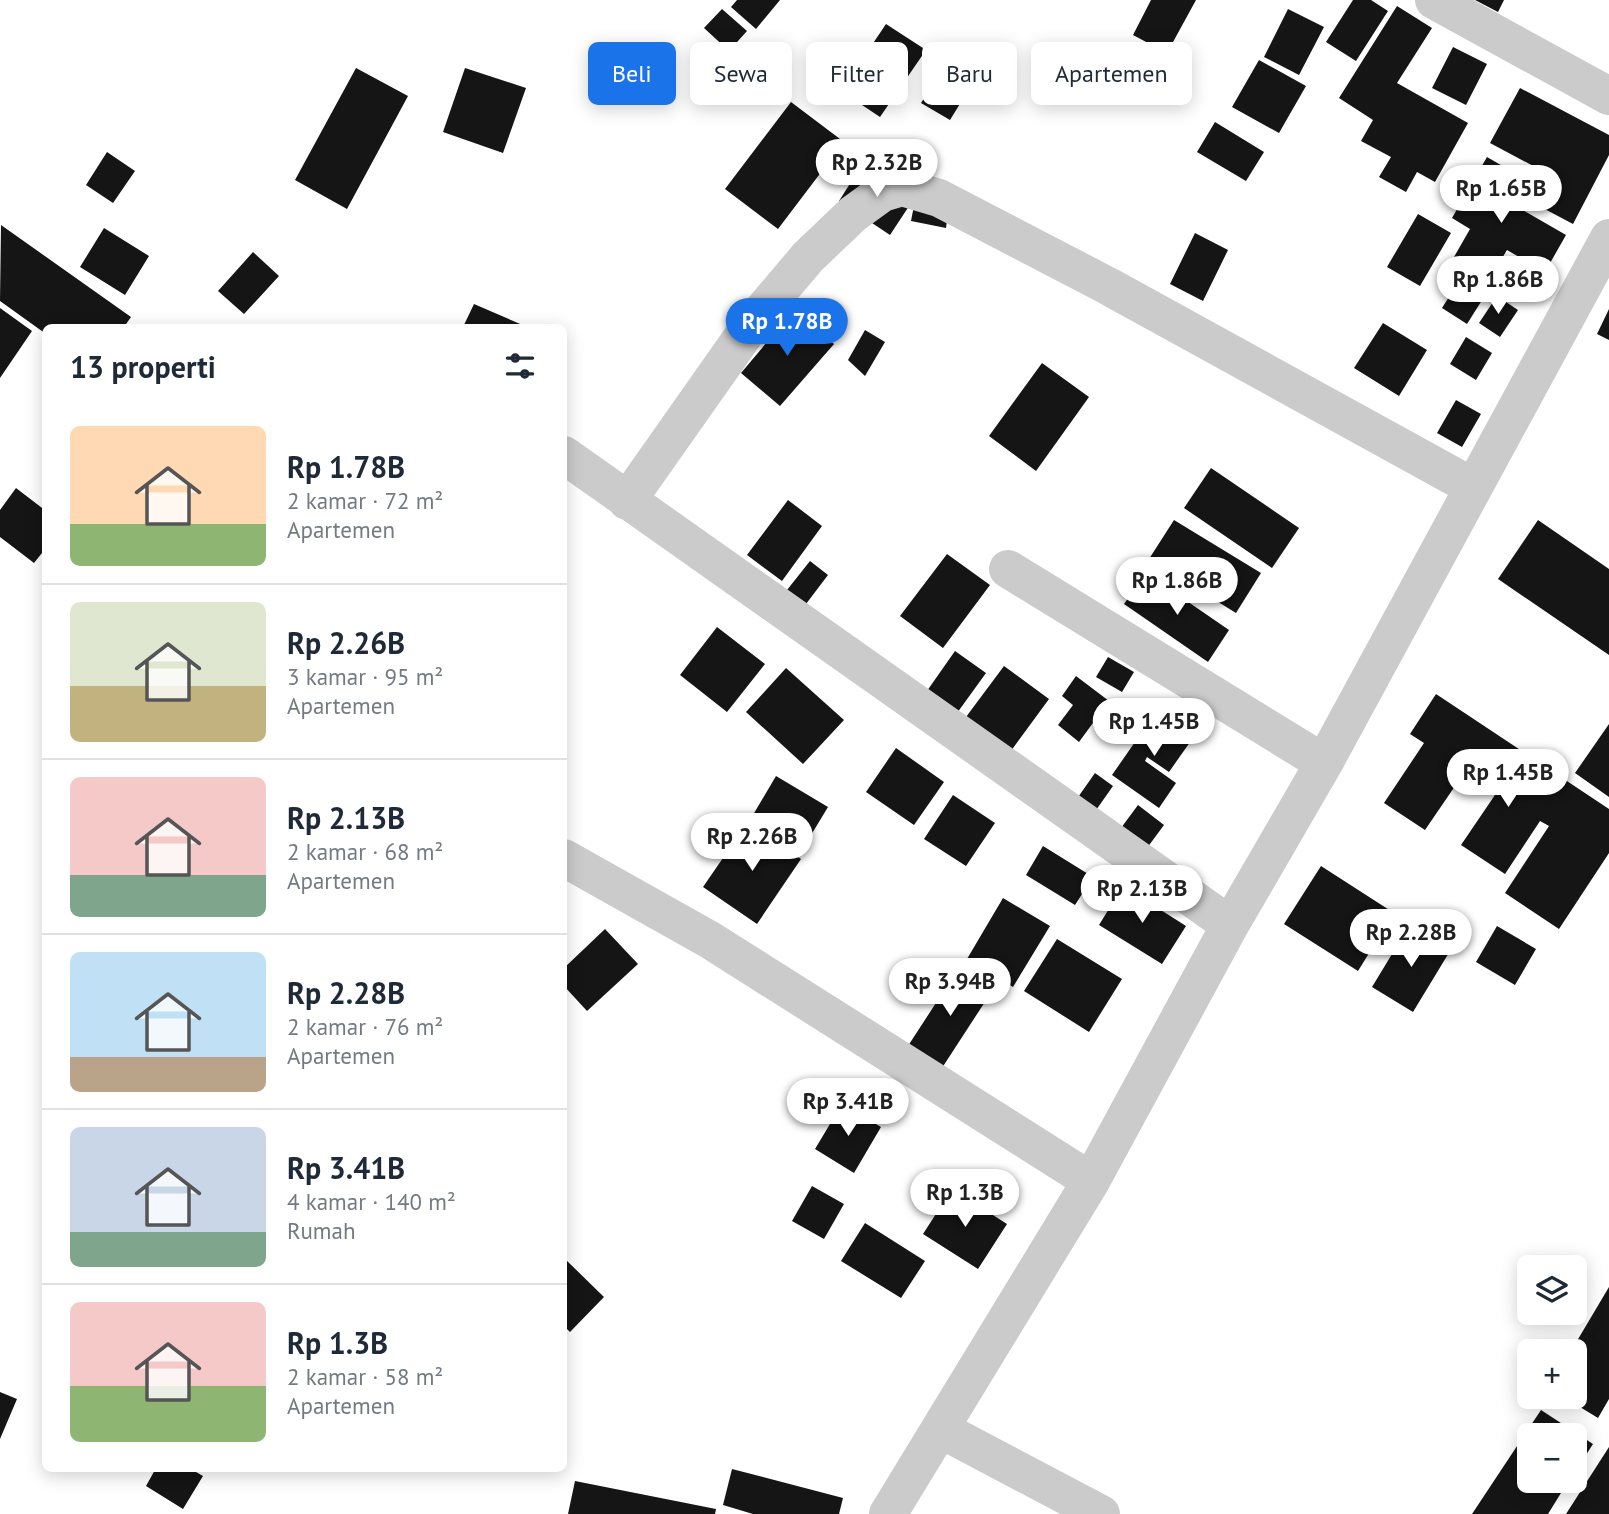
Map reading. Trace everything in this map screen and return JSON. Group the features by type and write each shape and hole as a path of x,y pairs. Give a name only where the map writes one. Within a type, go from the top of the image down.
{"street":[{"path":"1434,0 1609,96"},
{"path":"627,501 753,322 808,257 853,214 882,193 902,187 939,198 1108,286 1473,486"},
{"path":"888,1514 1090,1181 1230,925 1324,763 1609,238"},
{"path":"567,457 1230,925"},
{"path":"1008,569 1324,763"},
{"path":"567,860 710,940 930,1077 1090,1181"},
{"path":"940,1429 1101,1514"}],"building":[{"path":"737,0 780,0 756,29 731,7"},
{"path":"1151,0 1196,0 1173,42 1146,42 1133,35"},
{"path":"1353,0 1371,0 1388,11 1356,61 1326,42"},
{"path":"1475,0 1504,0 1498,12"},
{"path":"1397,6 1432,28 1397,83 1468,123 1435,182 1417,172 1406,192 1379,177 1391,157 1361,141 1373,120 1339,98"},
{"path":"722,9 747,31 737,42 719,42 704,28"},
{"path":"1288,9 1324,27 1299,75 1264,57"},
{"path":"886,24 922,47 922,56 908,76 908,42 874,42"},
{"path":"1453,47 1487,64 1466,105 1432,88"},
{"path":"1259,60 1306,86 1279,133 1232,107"},
{"path":"356,68 408,96 347,209 295,180"},
{"path":"465,68 526,88 503,153 443,132"},
{"path":"1520,88 1609,135 1609,155 1573,224 1539,206 1554,177 1490,143"},
{"path":"792,103 844,142 778,229 725,189"},
{"path":"862,105 888,105 880,117"},
{"path":"924,105 959,105 950,120"},
{"path":"1215,122 1264,152 1246,181 1197,152"},
{"path":"107,152 135,171 113,203 86,185"},
{"path":"1487,157 1535,185 1521,209 1566,235 1545,272 1507,250 1486,285 1450,264 1470,229 1452,218"},
{"path":"863,163 915,197 890,235 839,201"},
{"path":"918,185 951,190 946,228 911,221"},
{"path":"1418,214 1451,233 1420,286 1387,267"},
{"path":"1,225 131,317 126,324 42,324 42,331 0,301"},
{"path":"104,228 149,256 125,295 80,267"},
{"path":"1195,233 1228,250 1203,301 1170,284"},
{"path":"253,252 279,276 244,314 218,291"},
{"path":"1459,281 1484,297 1467,324 1442,308"},
{"path":"1497,296 1518,310 1500,337 1479,323"},
{"path":"474,304 520,324 464,324"},
{"path":"0,308 32,331 0,378"},
{"path":"1609,309 1609,340 1597,334"},
{"path":"794,310 834,344 780,406 741,373"},
{"path":"1383,323 1427,350 1399,396 1354,368"},
{"path":"865,330 885,342 865,376 848,360"},
{"path":"1466,337 1492,353 1476,380 1450,364"},
{"path":"1042,363 1089,397 1036,471 989,436"},
{"path":"1456,400 1481,414 1462,447 1437,433"},
{"path":"1211,468 1299,528 1272,568 1184,508"},
{"path":"16,488 42,508 42,553 34,563 0,537 0,510"},
{"path":"788,500 822,526 782,581 747,555"},
{"path":"1174,520 1261,573 1236,613 1149,559"},
{"path":"1538,520 1609,569 1609,655 1498,579"},
{"path":"947,554 990,585 943,648 900,616"},
{"path":"810,561 828,575 806,604 787,590"},
{"path":"1146,573 1229,630 1208,662 1124,604"},
{"path":"717,627 765,664 727,712 680,675"},
{"path":"955,651 986,673 952,720 922,698"},
{"path":"1108,657 1134,672 1122,692 1096,677"},
{"path":"1004,666 1049,699 1008,755 963,721"},
{"path":"786,668 844,720 803,764 746,712"},
{"path":"1076,676 1109,701 1079,742 1058,725 1073,705 1062,696"},
{"path":"1436,694 1609,809 1609,853 1559,929 1505,893 1549,826 1540,821 1505,874 1461,845 1497,792 1466,770 1425,830 1384,803 1424,743 1410,734"},
{"path":"1158,709 1195,735 1169,772 1147,757 1145,761 1176,783 1159,808 1112,775"},
{"path":"1609,724 1609,797 1575,773"},
{"path":"896,748 944,782 914,825 866,792"},
{"path":"1095,773 1113,786 1094,813 1076,800"},
{"path":"776,776 828,807 802,850 750,820"},
{"path":"953,795 995,823 966,866 924,839"},
{"path":"1138,805 1164,825 1147,848 1121,828"},
{"path":"747,823 801,859 757,924 703,887"},
{"path":"1043,846 1093,877 1075,905 1026,875"},
{"path":"1321,866 1394,913 1358,971 1284,924"},
{"path":"1123,886 1186,926 1162,964 1099,925"},
{"path":"1003,898 1050,926 1013,987 967,959"},
{"path":"1409,926 1450,951 1413,1012 1372,987"},
{"path":"1497,926 1536,949 1515,985 1476,962"},
{"path":"605,929 638,964 587,1011 567,989 567,965"},
{"path":"1057,939 1122,979 1089,1032 1024,991"},
{"path":"960,966 994,988 940,1071 906,1049"},
{"path":"842,1104 881,1127 854,1173 815,1149"},
{"path":"812,1186 844,1204 824,1239 792,1221"},
{"path":"952,1189 1007,1224 978,1269 923,1234"},
{"path":"865,1223 925,1261 901,1298 841,1261"},
{"path":"567,1261 604,1297 570,1332 567,1329"},
{"path":"1609,1287 1609,1399 1598,1418 1583,1409 1587,1409 1587,1339 1578,1339"},
{"path":"0,1392 17,1399 0,1439"},
{"path":"1541,1410 1561,1423 1532,1423"},
{"path":"1587,1440 1593,1444 1587,1453"},
{"path":"1517,1446 1517,1493 1561,1493 1548,1514 1472,1514"},
{"path":"1609,1447 1609,1514 1566,1514 1579,1493 1587,1493 1587,1481"},
{"path":"732,1469 843,1498 839,1514 753,1514 723,1505"},
{"path":"154,1472 196,1472 203,1476 183,1509 146,1486"},
{"path":"575,1481 716,1509 715,1514 568,1514"}]}
